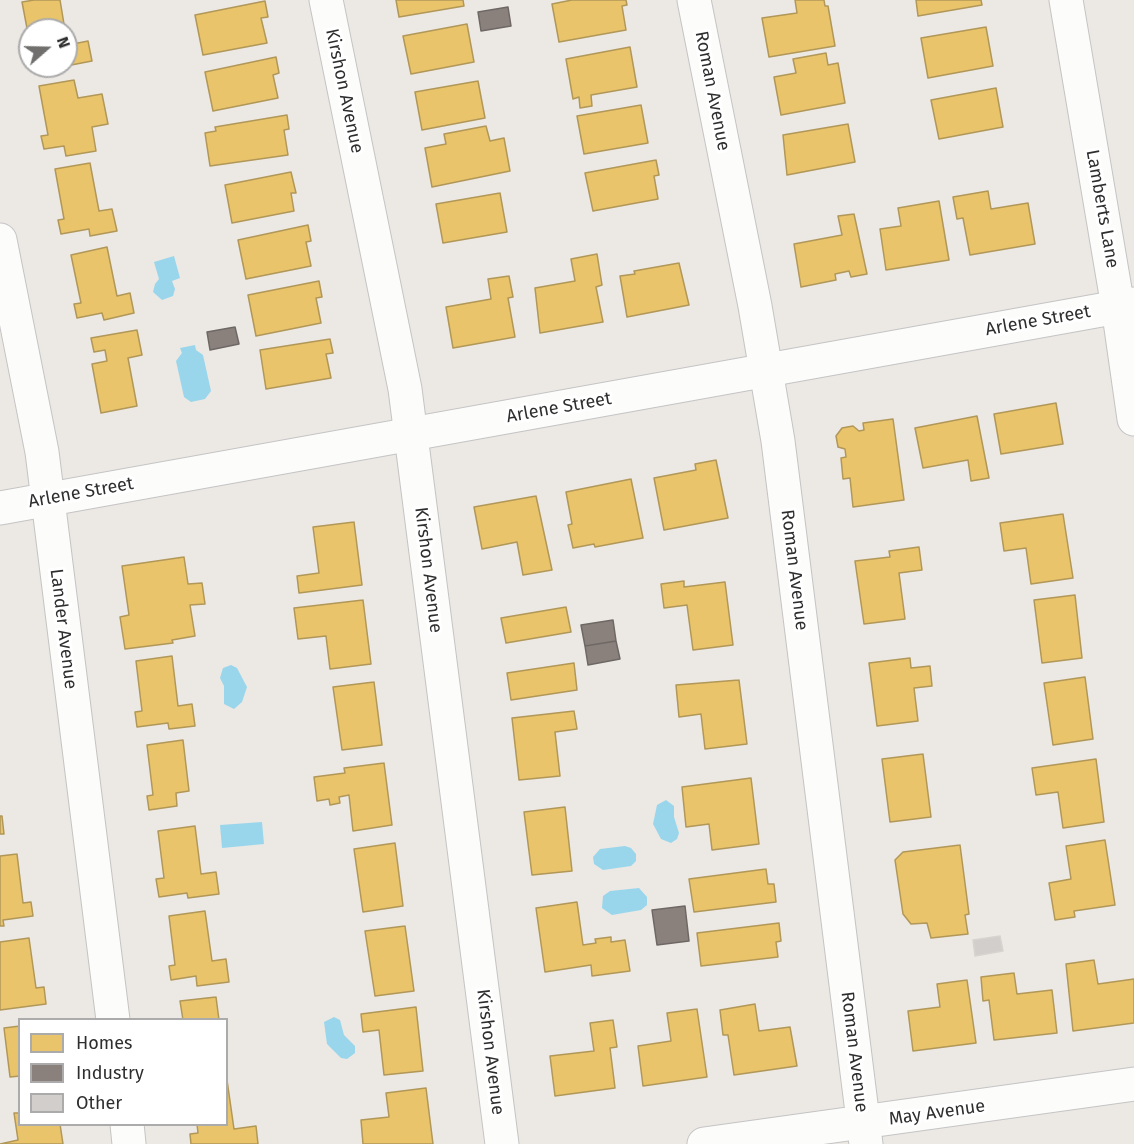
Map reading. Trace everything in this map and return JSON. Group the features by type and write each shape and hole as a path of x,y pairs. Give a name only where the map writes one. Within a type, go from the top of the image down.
{"street":[{"name":"Kirshon Avenue","path":"326,0 405,389 502,1144"},
{"name":"Roman Avenue","path":"694,0 778,441 864,1134"},
{"name":"Lamberts Lane","path":"1066,0 1126,305 1134,419"},
{"name":"Lander Avenue","path":"0,240 42,452 113,1018"},
{"name":"Arlene Street","path":"0,508 1126,305"},
{"name":"May Avenue","path":"704,1144 864,1134 1134,1084"},
{"path":"127,1126 129,1144"}],"water":[{"path":"174,256 180,278 172,281 175,289 173,296 162,300 153,292 159,279 154,262"},
{"path":"195,345 196,350 203,355 211,391 205,399 191,402 184,397 176,361 182,353 180,348"},
{"path":"231,665 237,668 247,687 242,702 234,709 224,704 224,686 220,678 223,668"},
{"path":"666,800 674,806 674,817 679,833 677,839 671,843 661,839 653,824 657,805"},
{"path":"262,822 264,844 222,848 220,825"},
{"path":"625,846 631,848 636,854 636,861 631,866 603,870 594,864 593,857 600,849"},
{"path":"639,888 647,897 647,905 641,910 612,915 602,908 603,896 610,891"},
{"path":"334,1017 340,1020 344,1035 355,1046 355,1053 347,1059 341,1058 327,1044 324,1022"}],"building: Homes":[{"path":"60,0 63,18 25,18 22,2"},
{"path":"396,0 463,0 464,6 399,17"},
{"path":"572,0 626,0 627,5 622,6 626,30 559,42 552,4"},
{"path":"795,0 824,0 825,6 828,6 835,46 769,57 762,18 797,13"},
{"path":"916,0 981,0 982,5 918,16"},
{"path":"265,1 268,17 261,18 267,43 203,55 195,15"},
{"path":"467,24 474,62 411,74 403,36"},
{"path":"986,27 993,66 928,78 921,38"},
{"path":"88,41 92,61 78,64 78,43"},
{"path":"630,47 637,87 591,95 592,106 580,108 579,97 573,99 566,59"},
{"path":"826,53 828,65 838,63 845,103 781,115 774,77 796,73 793,59"},
{"path":"276,57 279,73 273,75 278,98 213,111 205,72"},
{"path":"74,80 78,98 102,94 108,124 92,127 96,151 66,156 64,146 44,149 41,136 48,135 39,86"},
{"path":"478,81 485,118 422,130 415,92"},
{"path":"996,88 1003,127 939,139 931,100"},
{"path":"641,105 648,143 584,154 577,116"},
{"path":"287,115 289,129 284,130 288,155 210,166 205,133 216,131 215,127"},
{"path":"848,124 855,162 787,175 783,135"},
{"path":"486,126 490,141 504,138 510,171 432,187 425,148 446,144 444,134"},
{"path":"656,160 659,175 654,176 658,199 593,211 585,173"},
{"path":"90,163 99,211 112,209 117,231 90,236 89,229 61,234 58,220 64,219 55,169"},
{"path":"291,172 296,193 291,193 294,211 232,223 225,185"},
{"path":"988,191 991,209 1028,203 1035,244 970,255 963,218 957,219 953,197"},
{"path":"500,193 507,232 443,243 436,204"},
{"path":"939,201 949,260 886,270 880,229 901,226 898,208"},
{"path":"854,214 867,274 851,277 849,271 835,274 836,280 801,287 794,244 842,235 838,216"},
{"path":"308,225 311,241 306,242 311,266 246,279 238,240"},
{"path":"107,247 117,296 130,293 134,313 104,320 102,313 77,318 74,304 81,303 71,255"},
{"path":"597,254 602,285 596,287 603,322 540,333 535,288 575,281 571,259"},
{"path":"679,263 689,305 627,317 620,276 635,274 634,271"},
{"path":"509,276 513,297 508,298 515,337 453,348 446,307 491,299 488,279"},
{"path":"319,281 322,297 316,298 321,323 256,336 248,295"},
{"path":"137,330 142,355 128,358 137,406 101,413 92,364 107,361 105,350 94,352 91,338"},
{"path":"330,339 333,353 326,354 331,378 266,389 260,350"},
{"path":"1056,403 1063,444 1001,454 994,414"},
{"path":"977,416 989,478 971,481 968,460 923,468 915,428"},
{"path":"893,419 904,500 853,507 850,478 843,479 841,458 846,457 845,449 838,447 836,436 842,428 853,426 859,431 864,430 863,423"},
{"path":"716,460 728,518 664,530 654,478 696,470 695,464"},
{"path":"631,479 643,538 595,547 594,544 573,548 568,525 572,524 566,492"},
{"path":"536,496 552,570 523,575 517,542 482,549 474,507"},
{"path":"1063,514 1073,578 1031,584 1026,548 1004,551 1000,523"},
{"path":"354,522 362,585 299,593 297,576 319,573 313,527"},
{"path":"919,547 922,570 899,573 905,619 864,624 855,561 890,557 889,551"},
{"path":"184,557 188,584 202,583 205,604 190,605 195,636 172,640 173,643 125,649 120,617 129,615 122,566"},
{"path":"684,581 684,587 725,582 733,645 693,650 687,605 664,608 661,584"},
{"path":"1075,595 1082,658 1042,663 1034,600"},
{"path":"363,600 371,664 330,669 326,636 298,639 294,608"},
{"path":"566,607 571,632 506,643 501,618"},
{"path":"172,656 178,706 192,704 195,726 169,729 168,723 137,727 135,712 142,711 136,661"},
{"path":"910,658 911,668 930,666 932,686 914,688 918,721 877,726 869,663"},
{"path":"574,663 577,690 511,700 507,673"},
{"path":"1085,677 1093,739 1053,745 1044,683"},
{"path":"739,680 747,744 705,749 701,714 679,717 676,685"},
{"path":"374,682 382,745 342,750 333,687"},
{"path":"574,711 577,729 555,732 560,776 519,780 512,718"},
{"path":"183,740 189,791 176,793 177,806 149,810 147,796 153,795 147,745"},
{"path":"923,754 931,817 890,822 882,759"},
{"path":"1096,759 1104,822 1063,828 1058,792 1036,795 1032,768"},
{"path":"384,763 392,825 353,831 349,795 339,797 340,803 330,805 329,799 317,801 314,777 345,773 344,768"},
{"path":"751,778 759,844 712,850 709,824 686,827 682,787"},
{"path":"565,807 572,871 532,875 524,812"},
{"path":"0,816 2,816 4,834 0,834"},
{"path":"195,826 201,874 216,872 219,894 188,898 187,893 159,897 156,879 164,878 158,831"},
{"path":"1105,840 1115,905 1074,911 1075,917 1055,920 1049,883 1071,879 1066,846"},
{"path":"395,843 403,906 363,912 354,849"},
{"path":"960,845 969,914 965,915 968,934 931,938 927,923 911,924 903,914 895,860 903,852"},
{"path":"17,854 23,903 31,902 33,916 3,920 4,926 0,926 0,856"},
{"path":"766,869 768,884 774,884 776,902 694,912 689,879"},
{"path":"577,902 583,945 596,943 595,939 611,937 611,942 625,940 630,971 592,976 591,965 545,972 536,908"},
{"path":"205,911 212,961 226,959 229,982 197,986 196,976 171,980 169,966 175,965 169,916"},
{"path":"779,923 781,941 776,942 778,957 701,966 697,933"},
{"path":"405,926 414,991 375,996 365,931"},
{"path":"29,938 36,988 44,987 46,1004 0,1010 0,942"},
{"path":"1094,960 1098,984 1134,979 1134,1023 1073,1031 1066,964"},
{"path":"1014,973 1017,994 1052,990 1057,1033 994,1040 989,1000 983,1001 981,977"},
{"path":"967,980 976,1043 913,1051 908,1011 940,1007 937,984"},
{"path":"216,997 219,1018 183,1018 180,1001"},
{"path":"755,1004 759,1031 790,1027 797,1066 734,1075 728,1035 723,1035 720,1010"},
{"path":"416,1007 423,1071 384,1075 379,1030 363,1032 361,1014"},
{"path":"697,1009 707,1077 643,1086 638,1046 671,1041 667,1013"},
{"path":"613,1020 617,1047 610,1048 615,1088 555,1096 550,1056 594,1051 590,1023"},
{"path":"18,1026 18,1076 10,1077 4,1028"},
{"path":"228,1087 234,1129 256,1126 258,1144 191,1144 190,1134 198,1133 197,1126 228,1126"},
{"path":"426,1088 433,1144 363,1144 361,1120 389,1117 386,1093"},
{"path":"14,1113 18,1113 18,1126 60,1126 63,1144 0,1144 18,1140"}],"building: Industry":[{"path":"508,7 511,26 481,31 478,12"},
{"path":"235,327 239,344 210,350 207,332"},
{"path":"613,620 616,641 585,646 581,625"},
{"path":"616,641 620,659 588,665 585,646"},
{"path":"685,906 689,941 657,945 652,910"}],"building: Other":[{"path":"1000,936 1003,951 975,956 973,940"}]}
